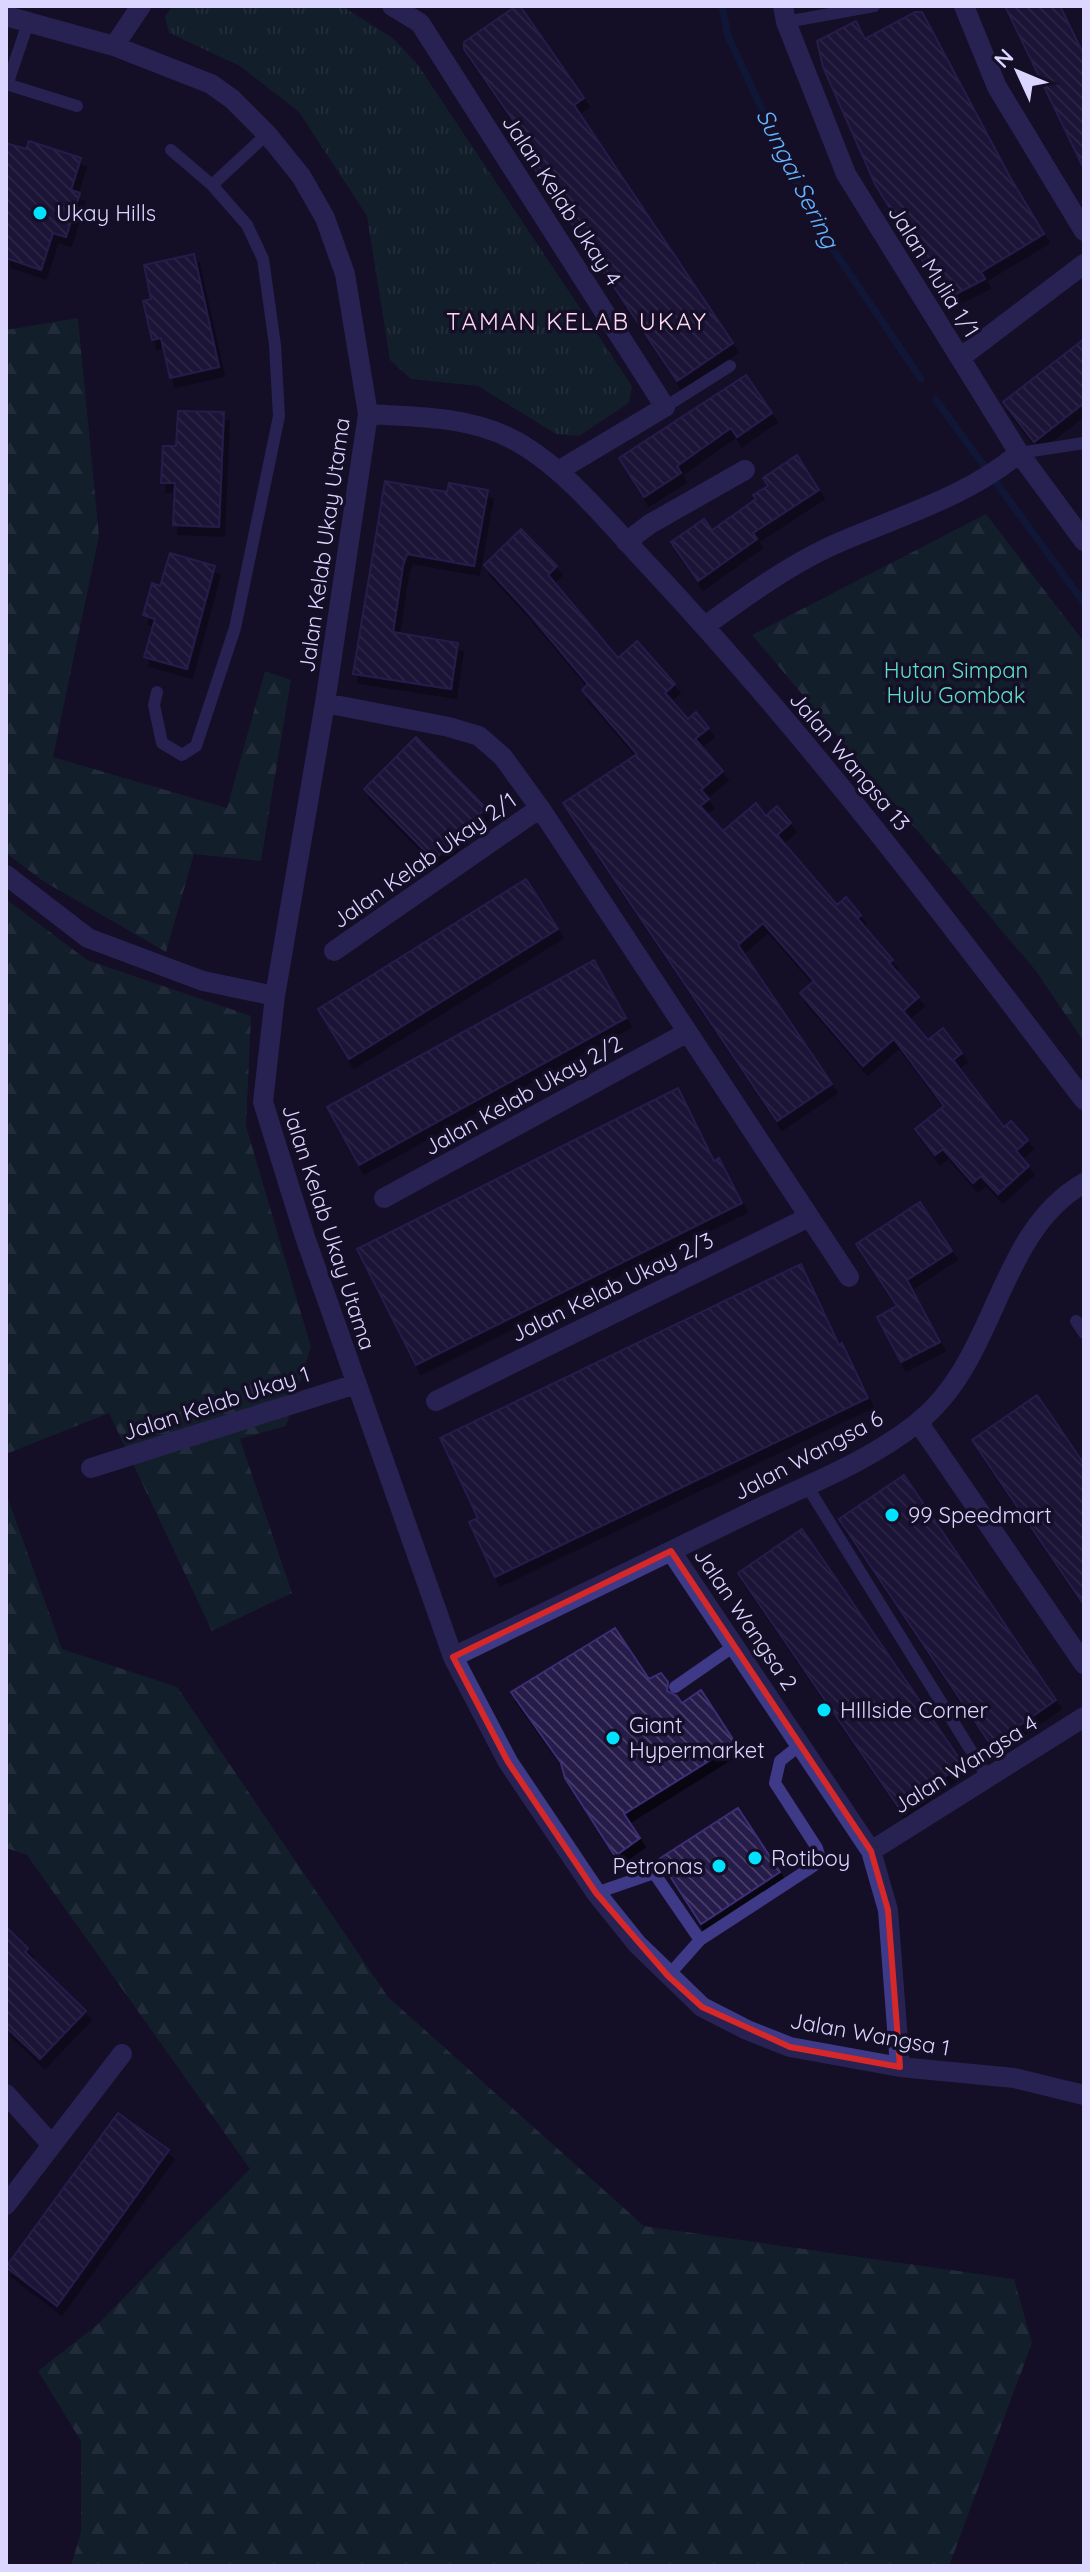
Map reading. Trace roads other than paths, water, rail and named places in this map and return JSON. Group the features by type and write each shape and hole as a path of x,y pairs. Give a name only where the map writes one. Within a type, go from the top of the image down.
{"street":[{"path":"114,46 141,6"},
{"name":"Jalan Kelab Ukay 4","path":"392,6 420,23 665,407"},
{"path":"964,6 997,87 1084,231"},
{"name":"Jalan Mulia 1/1","path":"785,14 846,174 960,358 1011,459 1084,541"},
{"name":"Jalan Kelab Ukay Utama","path":"6,16 114,46 211,84 232,99 267,134 301,176 325,218 345,274 368,414 325,703 275,996 263,1102 305,1237 453,1657"},
{"path":"960,358 1084,264"},
{"path":"558,471 665,407"},
{"name":"Jalan Wangsa 13","path":"368,414 457,419 511,438 558,471 705,626 847,792 1084,1100"},
{"path":"705,626 758,588 827,548 961,490 1011,459"},
{"path":"626,542 650,524 745,470"},
{"name":"Jalan Kelab Ukay Utama","path":"325,703 449,727 479,736 503,757 540,808 849,1277"},
{"name":"Jalan Kelab Ukay 2/1","path":"334,951 540,808"},
{"path":"6,875 88,938 203,981 275,996"},
{"name":"Jalan Kelab Ukay 2/2","path":"384,1198 686,1033"},
{"name":"Jalan Wangsa 6","path":"453,1657 855,1462 918,1422 951,1389 980,1341 1026,1239 1051,1209 1084,1183"},
{"name":"Jalan Kelab Ukay 2/3","path":"436,1401 809,1217"},
{"name":"Jalan Kelab Ukay 1","path":"91,1468 356,1384"},
{"path":"918,1422 1084,1664"},
{"name":"Jalan Wangsa 2","path":"671,1551 871,1851 888,1910 900,2067"},
{"name":"Jalan Wangsa 1","path":"453,1657 508,1762 596,1893 637,1944 702,2007 790,2047 900,2067 1014,2078 1084,2095"},
{"name":"Jalan Wangsa 4","path":"871,1851 1084,1717"},
{"path":"6,2205 122,2054"},
{"path":"6,2094 52,2145"}],"lane":[{"path":"785,14 874,6"},
{"path":"28,23 7,85 77,106"},
{"path":"212,185 267,134"},
{"path":"157,692 154,705 162,743 182,755 196,746 235,628 279,416 275,345 263,259 247,225 212,185 171,150"},
{"path":"665,407 730,366"},
{"path":"1011,459 1084,443"},
{"path":"1076,1321 1084,1333"},
{"path":"807,1486 988,1778"},
{"path":"675,1687 734,1646"},
{"path":"668,1976 700,1940 815,1865 819,1855 817,1848 775,1783 780,1761 800,1745"},
{"path":"596,1893 654,1873 700,1940"}],"waterway":[{"name":"Sungai Sering","path":"722,6 728,36 814,221 921,379"},
{"name":"Sungai Sering","path":"936,400 1084,603"}],"place":[{"name":"Ukay Hills","path":"40,213"},
{"name":"99 Speedmart","path":"892,1515"},
{"name":"HIllside Corner","path":"824,1710"},
{"name":"Giant Hypermarket","path":"613,1738"},
{"name":"Rotiboy","path":"755,1858"},
{"name":"Petronas","path":"719,1866"}],"district":[{"name":"TAMAN KELAB UKAY","path":"577,321"}],"park label":[{"name":"Hutan Simpan Hulu Gombak","path":"956,682"}]}
